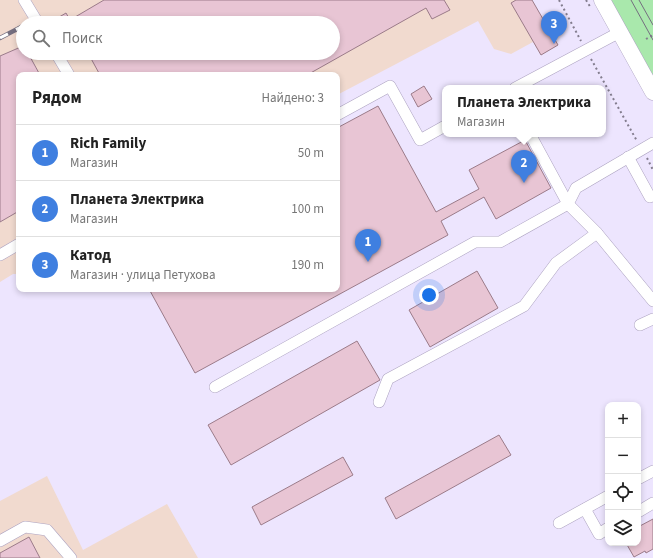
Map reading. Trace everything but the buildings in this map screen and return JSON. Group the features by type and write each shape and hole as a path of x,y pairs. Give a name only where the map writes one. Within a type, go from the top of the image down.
{"highway":[{"path":"602,0 653,92"}],"lane":[{"path":"24,0 34,16"},
{"path":"521,85 620,32"},
{"path":"60,60 67,72"},
{"path":"340,113 390,86 420,140 442,128"},
{"path":"532,137 568,204 597,233 653,301"},
{"path":"215,386 475,242 500,242 568,204 576,188 653,143"},
{"path":"628,158 650,198"},
{"path":"379,402 388,379 524,306 556,263 597,233"},
{"path":"0,255 16,246"},
{"path":"640,325 653,319"},
{"path":"641,477 653,471"},
{"path":"559,523 605,498"},
{"path":"641,510 653,503"},
{"path":"585,509 599,534 605,530"},
{"path":"0,541 25,527 47,530 71,558"}],"path":[{"path":"559,0 606,85"},
{"path":"646,39 653,35"},
{"path":"606,85 653,170"}],"shaded area":[{"path":"0,0 532,0 558,45 541,55 533,42 511,54 494,49 478,21 340,93 340,72 38,72 32,60 340,60 340,16 16,16 16,49 0,56"},
{"path":"16,213 16,274 13,274 0,282 0,222"},
{"path":"47,476 83,550 167,504 198,558 0,558 0,501"}],"green space":[{"path":"609,0 653,0 653,79"}],"tram line":[{"path":"631,0 653,40"},
{"path":"639,0 653,25"}],"railway":[{"path":"0,38 16,30"}],"place":[{"name":"Катод","path":"554,44"},
{"name":"Планета Электрика","path":"524,183"},
{"name":"Rich Family","path":"368,262"}]}
